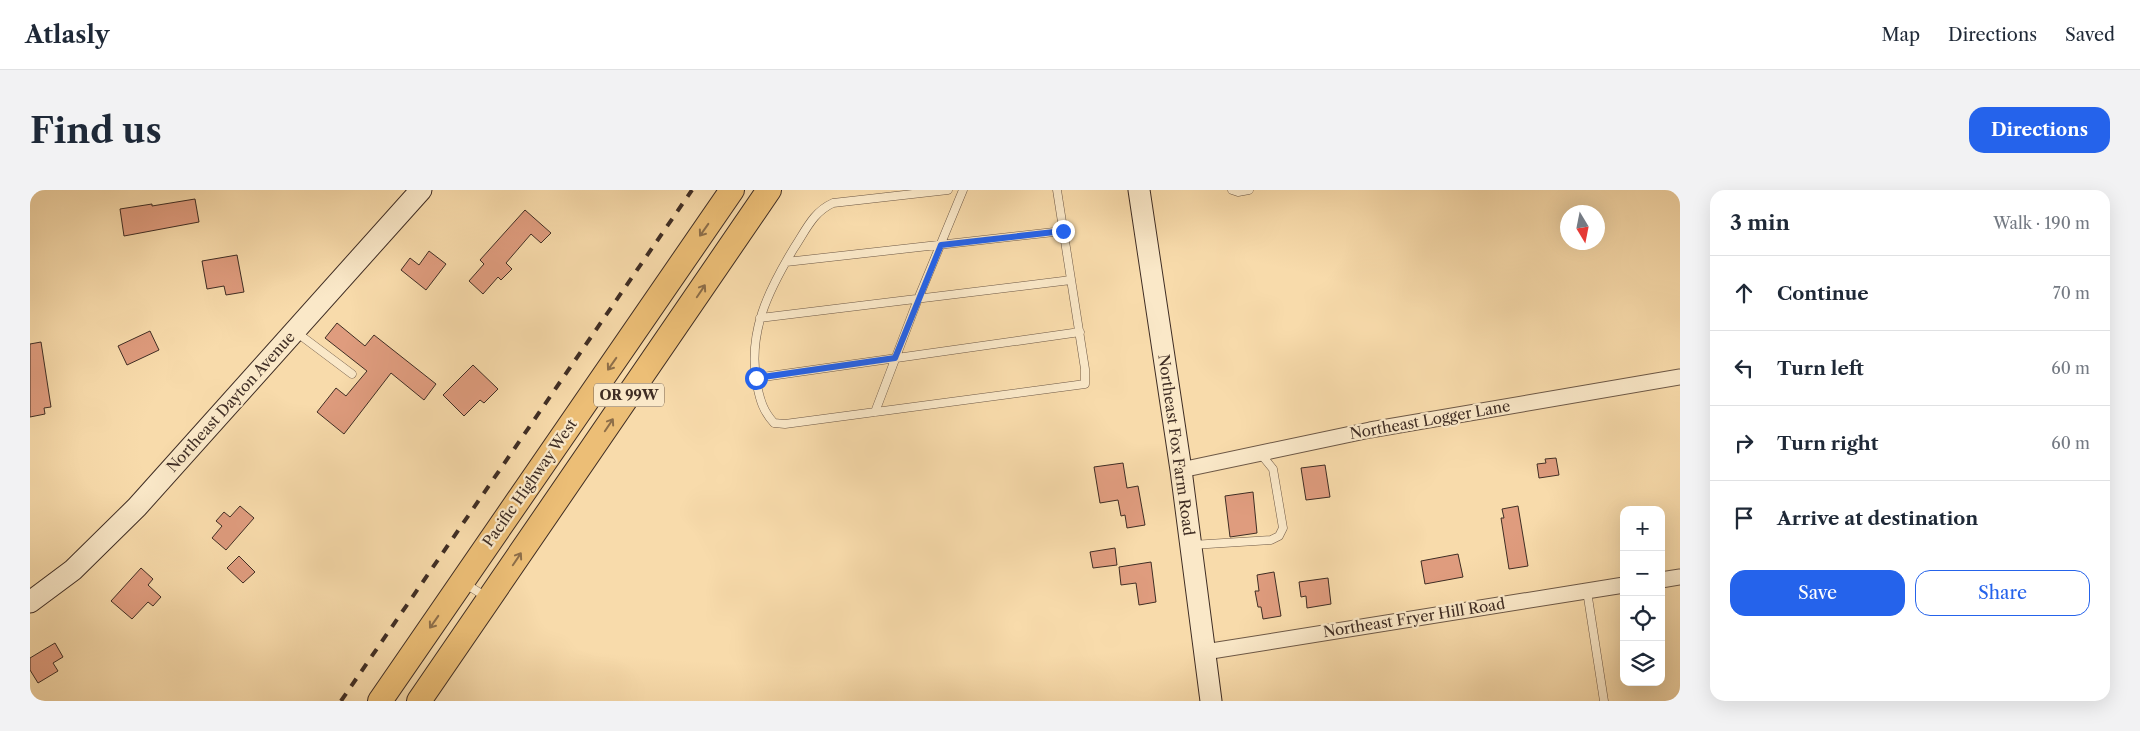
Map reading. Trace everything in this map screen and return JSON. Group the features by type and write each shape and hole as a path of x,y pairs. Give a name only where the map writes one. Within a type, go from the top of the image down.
{"main road":[{"name":"Pacific Highway West","path":"380,701 732,190"},
{"name":"Pacific Highway West","path":"419,701 770,190"}],"street":[{"name":"Northeast Dayton Avenue","path":"30,602 74,570 137,507 421,190"},
{"name":"Northeast Fox Farm Road","path":"1139,190 1181,470 1211,701"},
{"name":"Northeast Logger Lane","path":"1181,470 1465,412 1680,377"},
{"path":"1665,579 1680,577"},
{"name":"Northeast Fryer Hill Road","path":"1205,652 1620,586"}],"lane":[{"path":"948,190 833,202 822,208 814,216 786,262 760,318 754,351 756,378 763,408 774,423 786,424 1085,384 1086,369 1057,190"},
{"path":"875,412 918,299 963,190"},
{"path":"1232,190 1238,192 1249,190"},
{"path":"786,262 1063,231"},
{"path":"760,318 1071,280"},
{"path":"295,331 352,374"},
{"path":"756,378 1080,332"},
{"path":"1190,545 1270,540 1279,536 1283,523 1273,469 1260,453"},
{"path":"462,582 489,599"},
{"path":"1588,591 1604,701"}],"building":[{"path":"195,199 199,222 124,236 120,209"},
{"path":"525,210 551,233 541,243 531,234 506,263 512,269 501,280 498,277 483,294 469,281 484,264 480,260"},
{"path":"429,251 446,264 426,290 401,270 410,258 419,265"},
{"path":"237,255 244,292 226,295 224,286 207,289 202,261"},
{"path":"337,323 365,346 374,335 436,384 424,400 391,373 344,434 317,412 336,388 346,396 367,371 325,338"},
{"path":"150,331 159,350 127,365 118,346"},
{"path":"41,342 51,407 44,408 45,414 30,417 30,344"},
{"path":"473,365 498,389 484,403 480,400 464,416 443,395"},
{"path":"1556,458 1559,475 1539,478 1537,464 1546,463 1545,459"},
{"path":"1123,463 1127,488 1138,486 1145,525 1127,528 1125,515 1121,516 1118,500 1100,503 1094,467"},
{"path":"1325,465 1330,497 1306,500 1301,468"},
{"path":"1253,492 1257,533 1230,537 1225,496"},
{"path":"240,506 254,518 226,550 212,538 222,526 216,521 224,512 230,517"},
{"path":"1518,506 1528,566 1509,569 1501,518 1504,518 1502,509"},
{"path":"1115,548 1117,565 1093,568 1090,552"},
{"path":"1458,554 1463,577 1425,584 1421,561"},
{"path":"239,556 255,572 243,583 227,568"},
{"path":"1151,562 1156,602 1139,605 1136,583 1121,585 1119,567"},
{"path":"141,568 153,579 148,585 161,597 153,606 148,602 132,619 111,601"},
{"path":"1274,572 1281,616 1263,619 1261,607 1258,607 1255,591 1259,591 1257,575"},
{"path":"1328,578 1331,604 1307,608 1306,596 1301,597 1299,582"},
{"path":"55,643 63,657 53,663 58,671 38,683 30,670 30,658"}],"railway":[{"path":"341,701 692,190"}],"route":[{"path":"756,378 895,358 941,245 1063,231"}]}
